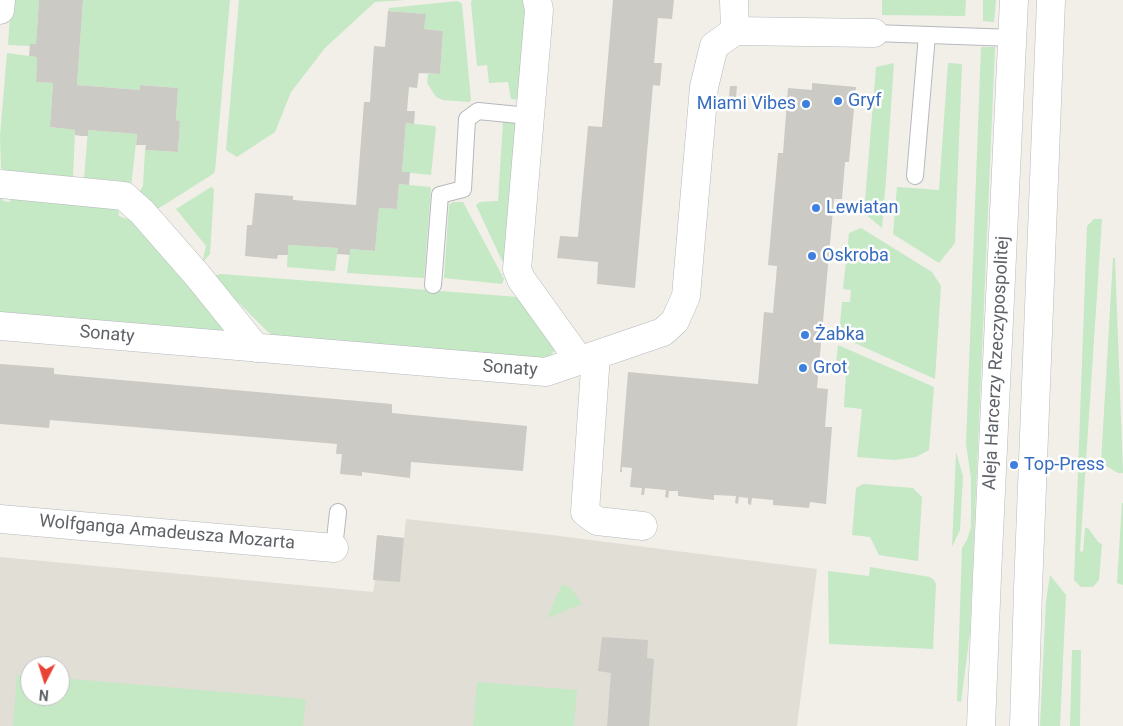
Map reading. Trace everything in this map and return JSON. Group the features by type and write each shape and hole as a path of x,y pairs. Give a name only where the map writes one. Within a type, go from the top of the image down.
{"street":[{"path":"0,10 1,0"},
{"path":"537,0 539,10 517,268 521,279 588,358 585,512 597,520 643,526"},
{"path":"734,0 735,31 874,33"},
{"name":"Aleja Harcerzy Rzeczypospolitej","path":"981,726 1014,0"},
{"path":"1024,726 1051,0"},
{"name":"Sonaty","path":"0,326 546,372 663,332 675,321 683,307 686,296 704,87 714,46 735,31"},
{"path":"0,184 124,196 142,212 198,276 256,348"},
{"name":"Wolfganga Amadeusza Mozarta","path":"0,519 334,548"}],"lane":[{"path":"874,33 1012,38"},
{"path":"915,176 927,35"},
{"path":"434,285 440,195 463,189 468,119 478,111 529,116"},
{"path":"334,548 338,512"}],"shaded area":[{"path":"406,519 552,535 817,569 797,726 0,726 0,557 373,592 377,535 404,538"}],"green space":[{"path":"11,0 39,0 36,44 30,44 30,46 8,45"},
{"path":"83,0 230,0 215,171 156,210 139,193 143,186 145,150 178,152 180,121 176,120 178,88 141,85 140,90 77,85"},
{"path":"239,0 406,0 375,2 325,48 291,92 275,132 237,157 226,150"},
{"path":"472,0 529,0 519,100 511,99 508,82 489,83 487,65 477,66"},
{"path":"882,0 966,0 965,16 882,15"},
{"path":"983,0 996,0 994,22 983,21"},
{"path":"458,1 462,4 471,100 469,102 443,100 436,97 427,83 428,74 440,74 443,31 424,29 425,14 388,11 389,8"},
{"path":"981,47 995,47 970,633 961,702 957,701 962,548 971,527 971,478 966,444"},
{"path":"7,53 37,57 36,82 53,83 50,127 75,130 73,177 9,172 1,168 0,136"},
{"path":"894,63 882,228 864,213 876,67"},
{"path":"948,63 962,64 955,243 939,263 893,234 897,187 939,190"},
{"path":"503,121 519,125 511,280 476,205 480,202 498,201"},
{"path":"406,123 435,126 436,128 431,175 402,172"},
{"path":"88,130 137,134 131,187 122,181 84,178"},
{"path":"399,184 430,187 431,189 424,278 347,273 350,249 375,251 379,208 397,209"},
{"path":"211,187 214,191 210,254 202,263 206,246 176,209"},
{"path":"0,195 2,195 3,201 10,202 11,198 118,205 119,216 127,219 131,216 183,274 223,329 220,332 0,319"},
{"path":"453,202 463,202 504,279 502,284 444,278 449,205"},
{"path":"1094,219 1102,219 1080,551 1083,552 1085,528 1088,528 1099,543 1102,544 1099,580 1093,587 1081,587 1074,580 1087,226"},
{"path":"861,228 932,272 941,286 935,379 839,336 842,302 850,302 851,290 843,289 849,233"},
{"path":"288,245 338,248 335,271 287,267"},
{"path":"1113,258 1115,258 1123,473 1118,473 1101,463"},
{"path":"221,274 518,297 555,350 548,359 279,340 267,331 212,276"},
{"path":"838,345 934,387 929,450 916,457 895,460 857,457 862,409 844,407 846,373 835,372"},
{"path":"956,452 963,476 960,530 952,547"},
{"path":"863,484 913,488 922,497 918,561 879,555 870,537 852,535 856,488"},
{"path":"1123,503 1123,585 1117,583"},
{"path":"870,567 930,577 934,580 936,584 933,649 829,644 828,571 869,576"},
{"path":"1050,575 1066,595 1060,726 1040,726 1046,601"},
{"path":"562,584 571,588 582,604 547,618"},
{"path":"1072,650 1081,650 1080,726 1070,726"},
{"path":"17,675 20,675 20,706 70,706 70,679 306,699 303,726 13,726"},
{"path":"477,682 577,690 574,726 473,726"}],"building":[{"path":"39,0 83,0 77,85 140,90 140,85 178,88 176,120 180,121 178,152 145,150 146,145 136,145 137,134 88,130 88,136 82,136 75,135 75,130 50,127 53,83 36,82 37,57 29,56 30,44 36,44"},
{"path":"613,0 674,0 672,19 658,18 654,63 662,63 660,86 653,85 635,288 597,284 598,262 557,258 560,236 578,237 588,126 602,127"},
{"path":"388,11 426,14 424,29 443,31 440,74 419,73 417,88 409,87 407,111 415,111 414,124 406,123 402,172 410,172 409,185 399,184 397,209 379,208 375,251 350,249 350,255 337,254 338,248 288,245 288,255 278,255 277,259 245,256 247,225 252,225 255,193 293,196 293,200 356,205 364,102 370,102 374,46 385,47"},
{"path":"812,83 856,87 849,162 845,162 842,199 834,199 817,388 828,389 825,427 832,427 826,504 810,502 809,508 773,505 773,500 752,498 751,505 748,504 748,498 739,497 738,504 735,503 736,496 714,495 714,500 678,496 678,491 669,491 668,498 665,497 666,490 645,488 644,495 641,495 642,488 630,487 632,468 622,467 622,472 620,472 628,372 758,384 764,312 773,313 777,266 768,265 778,153 783,153 788,88 812,90"},
{"path":"730,86 737,86 736,98 729,97"},
{"path":"0,364 54,368 54,374 392,404 392,413 527,426 523,471 411,462 410,478 362,472 362,476 340,474 342,454 336,454 337,444 50,420 49,428 0,424"},
{"path":"377,535 404,538 400,582 373,580"},
{"path":"602,637 648,640 647,658 654,659 649,726 607,726 611,673 598,671"}],"place":[{"name":"Gryf","path":"838,101"},
{"name":"Miami Vibes","path":"806,104"},
{"name":"Lewiatan","path":"816,208"},
{"name":"Oskroba","path":"812,256"},
{"name":"Żabka","path":"805,335"},
{"name":"Grot","path":"803,368"},
{"name":"Top-Press","path":"1014,465"}]}
